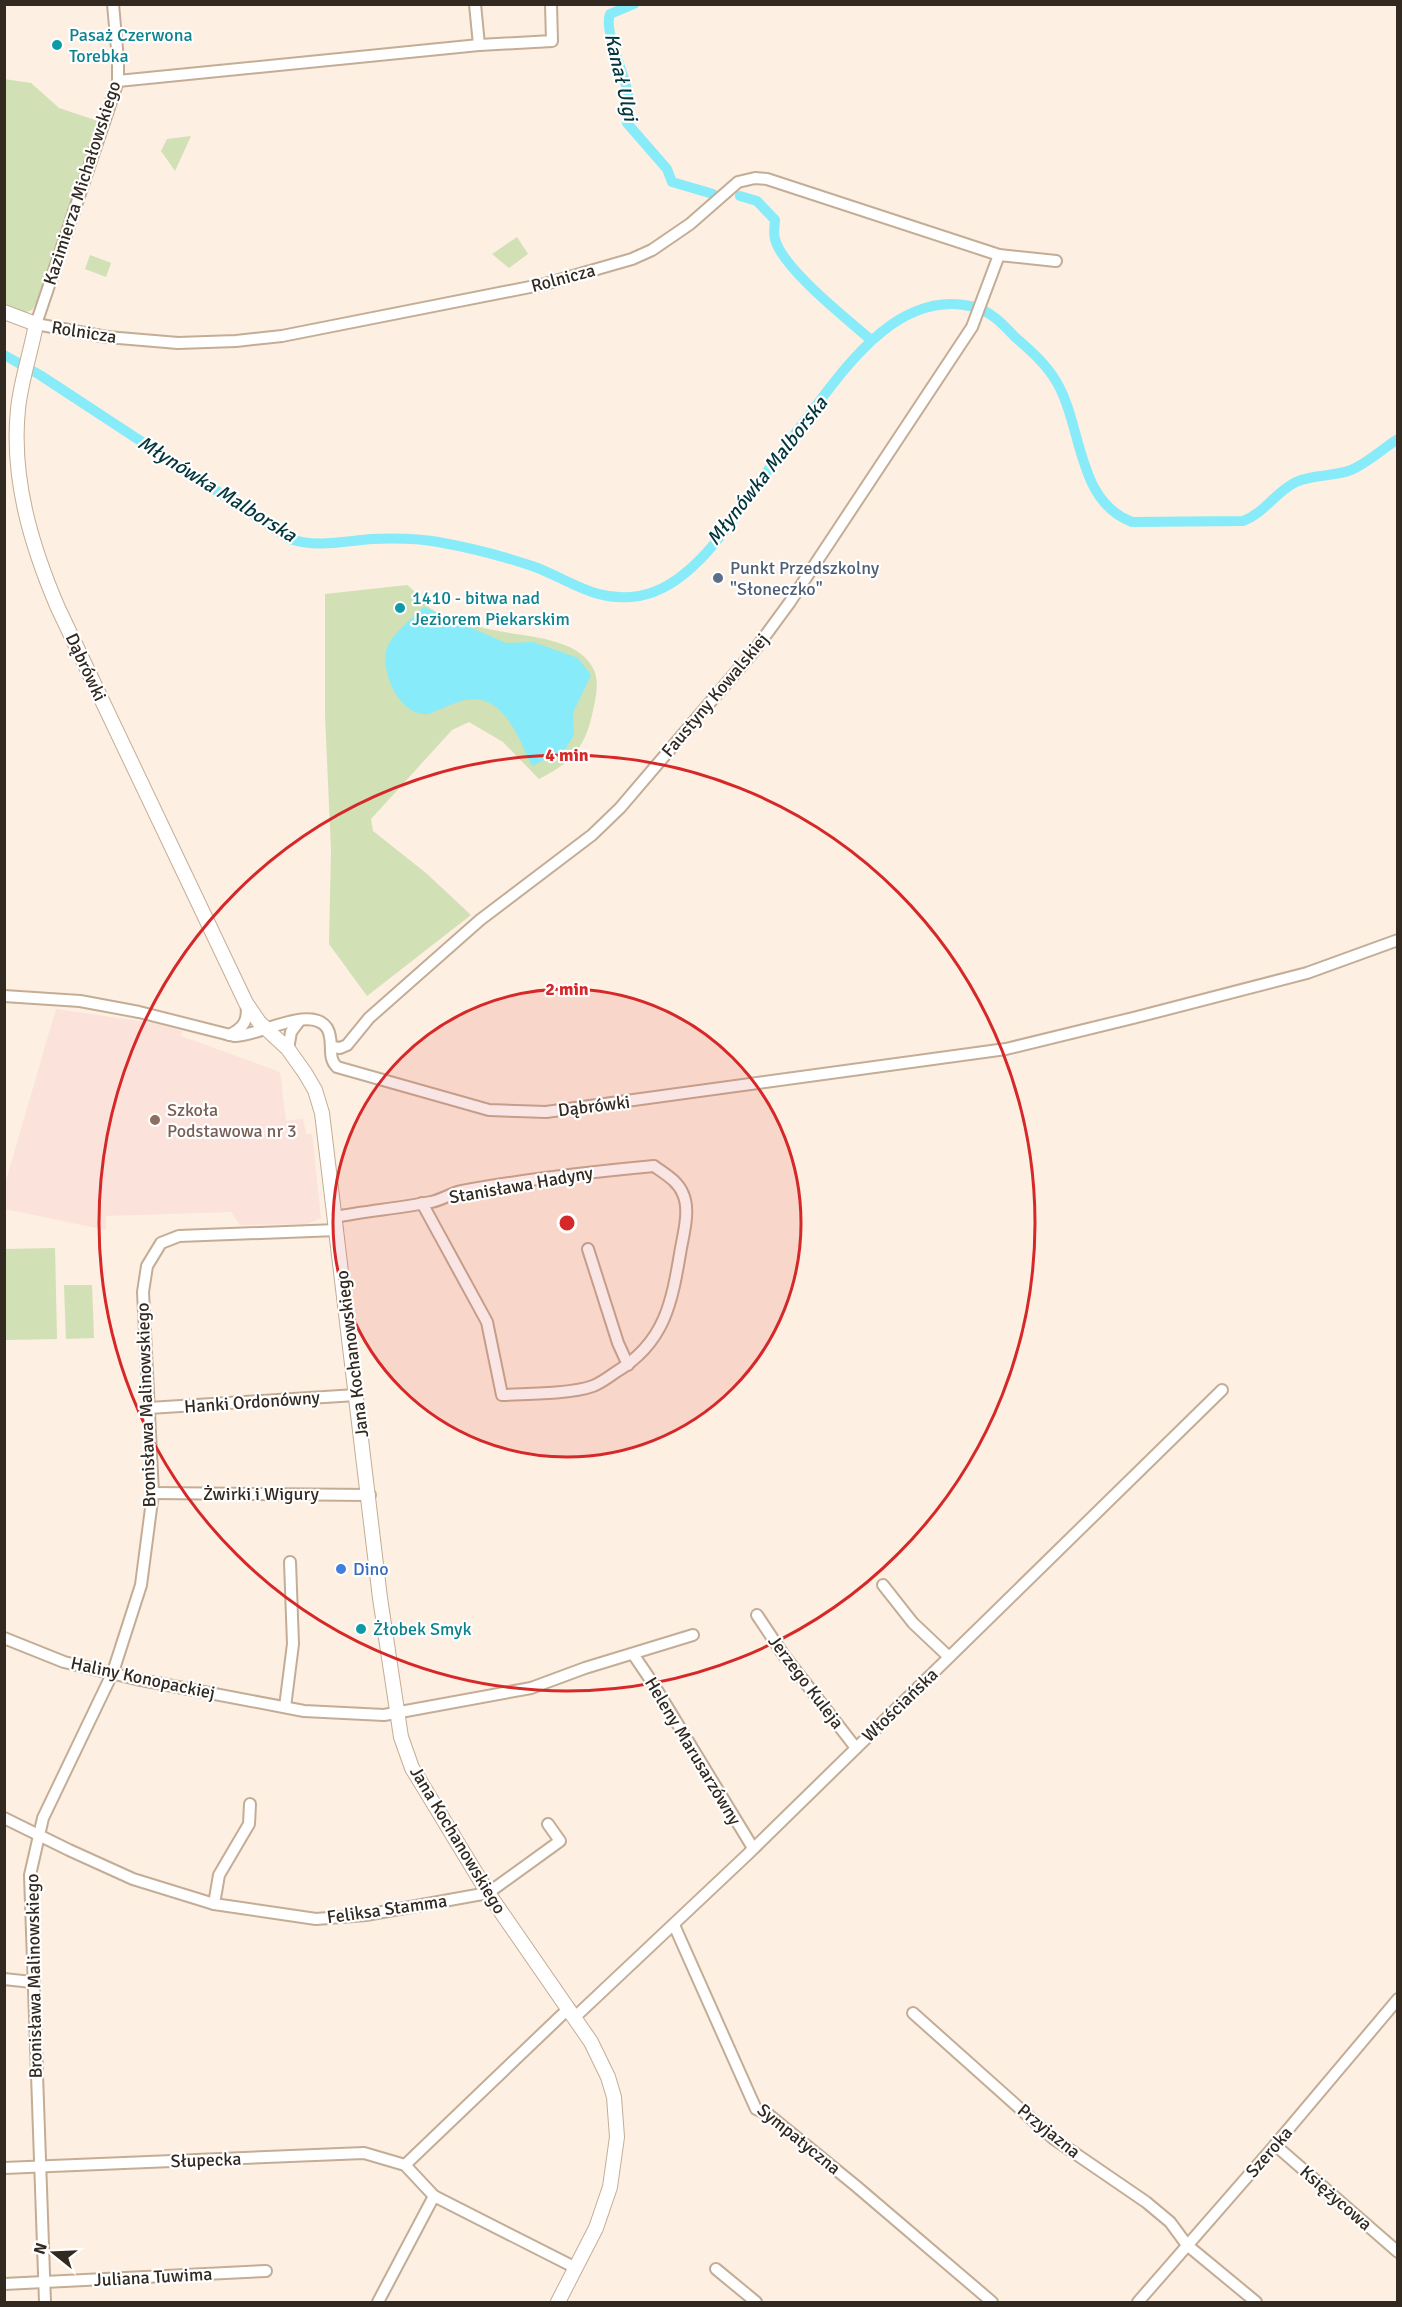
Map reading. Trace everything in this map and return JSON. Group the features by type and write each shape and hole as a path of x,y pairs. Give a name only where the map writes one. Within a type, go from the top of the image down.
{"street":[{"name":"Kazimierza Michałowskiego","path":"36,324 118,81 113,4"},
{"path":"475,4 479,45"},
{"path":"118,81 479,45 552,41 551,4"},
{"name":"Rolnicza","path":"36,324 107,337 154,341 236,341 282,336 545,284 632,259 652,250 690,224 738,182 755,178 767,179 999,255 1056,261"},
{"name":"Faustyny Kowalskiej","path":"332,1047 340,1048 347,1045 369,1018 480,920 592,835 620,808 754,651 790,602 977,316 999,255"},
{"path":"4,312 36,324"},
{"name":"Dąbrówki","path":"36,324 23,380 17,423 18,471 26,515 39,564 246,1003 266,1028 288,1049"},
{"name":"Dąbrówki","path":"332,1047 332,1062 341,1069 489,1110 546,1112 1006,1049 1307,973 1398,940"},
{"path":"4,996 80,1001 139,1012 229,1035 248,1035 266,1028 314,1019 324,1024 329,1032 332,1047"},
{"path":"229,1035 237,1032 245,1022 248,1012 246,1003"},
{"path":"288,1049 291,1032 300,1020"},
{"name":"Jana Kochanowskiego","path":"288,1049 315,1090 324,1124 380,1598 401,1737 412,1768 488,1893 591,2042 608,2077 614,2097 617,2137 610,2187 604,2208 558,2302"},
{"name":"Stanisława Hadyny","path":"238,1234 336,1223 434,1201 459,1192 586,1173 654,1166 679,1186 684,1196 685,1212 672,1295 665,1320 641,1353 628,1365"},
{"path":"422,1203 487,1322 502,1395 553,1392 593,1386 628,1365 618,1342 588,1250"},
{"name":"Bronisława Malinowskiego","path":"45,2302 29,1884 43,1818 113,1672 141,1585 153,1493 143,1292 147,1266 161,1243 179,1236 238,1234"},
{"name":"Włościańska","path":"572,2013 674,1925 1222,1390"},
{"name":"Hanki Ordonówny","path":"149,1408 356,1395"},
{"name":"Żwirki i Wigury","path":"153,1493 369,1495"},
{"path":"285,1707 293,1644 290,1562"},
{"path":"883,1585 913,1623 949,1657"},
{"name":"Jerzego Kuleja","path":"757,1615 783,1654 856,1748"},
{"name":"Heleny Marusarzówny","path":"567,1675 693,1635"},
{"name":"Haliny Konopackiej","path":"4,1638 64,1662 136,1679 304,1711 397,1713 531,1688 567,1675"},
{"name":"Heleny Marusarzówny","path":"633,1654 753,1848"},
{"path":"214,1904 219,1875 249,1824 250,1804"},
{"name":"Feliksa Stamma","path":"4,1818 133,1879 214,1904 316,1919 366,1915 488,1893 560,1841 549,1824"},
{"name":"Sympatyczna","path":"674,1925 756,2109 770,2115 992,2302"},
{"path":"4,1979 32,1982"},
{"name":"Szeroka","path":"1138,2302 1398,1999"},
{"path":"572,2013 405,2165 434,2196 576,2268"},
{"name":"Przyjazna","path":"913,2013 1054,2139 1153,2207 1170,2222 1187,2245 1256,2302"},
{"name":"Księżycowa","path":"1275,2145 1398,2252"},
{"name":"Słupecka","path":"4,2168 364,2153 405,2165"},
{"path":"378,2302 434,2196"},
{"path":"716,2269 756,2302"},
{"name":"Juliana Tuwima","path":"4,2284 266,2271"}],"shaded area":[{"name":"Szkoła Podstawowa nr 3","path":"56,1009 153,1023 182,1031 181,1036 280,1072 286,1121 303,1119 306,1134 312,1134 321,1218 308,1224 240,1225 231,1212 106,1216 106,1230 5,1209 5,1184"}],"green space":[{"path":"4,79 31,83 59,108 98,121 38,300 32,310 23,313 5,308"},
{"path":"191,136 175,171 161,151 167,139"},
{"path":"517,237 528,254 509,268 492,254"},
{"path":"90,255 111,263 106,277 85,269"},
{"path":"407,585 427,606 440,614 484,628 552,641 577,651 587,659 594,670 597,681 596,692 585,738 567,761 550,773 539,779 503,742 469,722 452,730 371,819 373,831 426,873 471,915 367,996 329,944 331,850 325,714 325,594"},
{"path":"55,1248 57,1339 5,1340 5,1249"},
{"path":"64,1285 92,1285 94,1338 66,1339"}],"water":[{"path":"424,607 506,643 533,642 578,658 591,675 573,713 574,735 565,750 532,766 521,741 506,717 493,705 473,699 454,703 428,714 418,713 408,708 400,700 386,669 387,648 398,632"}],"waterway":[{"name":"Kanał Ulgi","path":"634,4 610,14 609,21 612,42 628,95 627,123 667,169 672,182 713,194"},
{"name":"Kanał Ulgi","path":"740,196 757,201 775,220 775,239 780,251 790,264 817,293 871,340"},
{"name":"Młynówka Malborska","path":"4,355 40,375 290,539 310,543 388,538 438,542 511,559 597,594 624,597 657,591 690,569 719,538 840,374 858,354 897,321 920,310 944,304 970,306 990,314 1043,363 1065,399 1090,480 1100,497 1114,512 1132,522 1243,521 1258,513 1282,491 1296,482 1351,470 1398,439"}],"place":[{"name":"Pasaż Czerwona Torebka","path":"57,45"},
{"name":"Punkt Przedszkolny \"Słoneczko\"","path":"718,578"},
{"name":"1410 - bitwa nad Jeziorem Piekarskim","path":"400,608"},
{"name":"Szkoła Podstawowa nr 3","path":"155,1120"},
{"name":"Dino","path":"341,1569"},
{"name":"Żłobek Smyk","path":"361,1629"}]}
